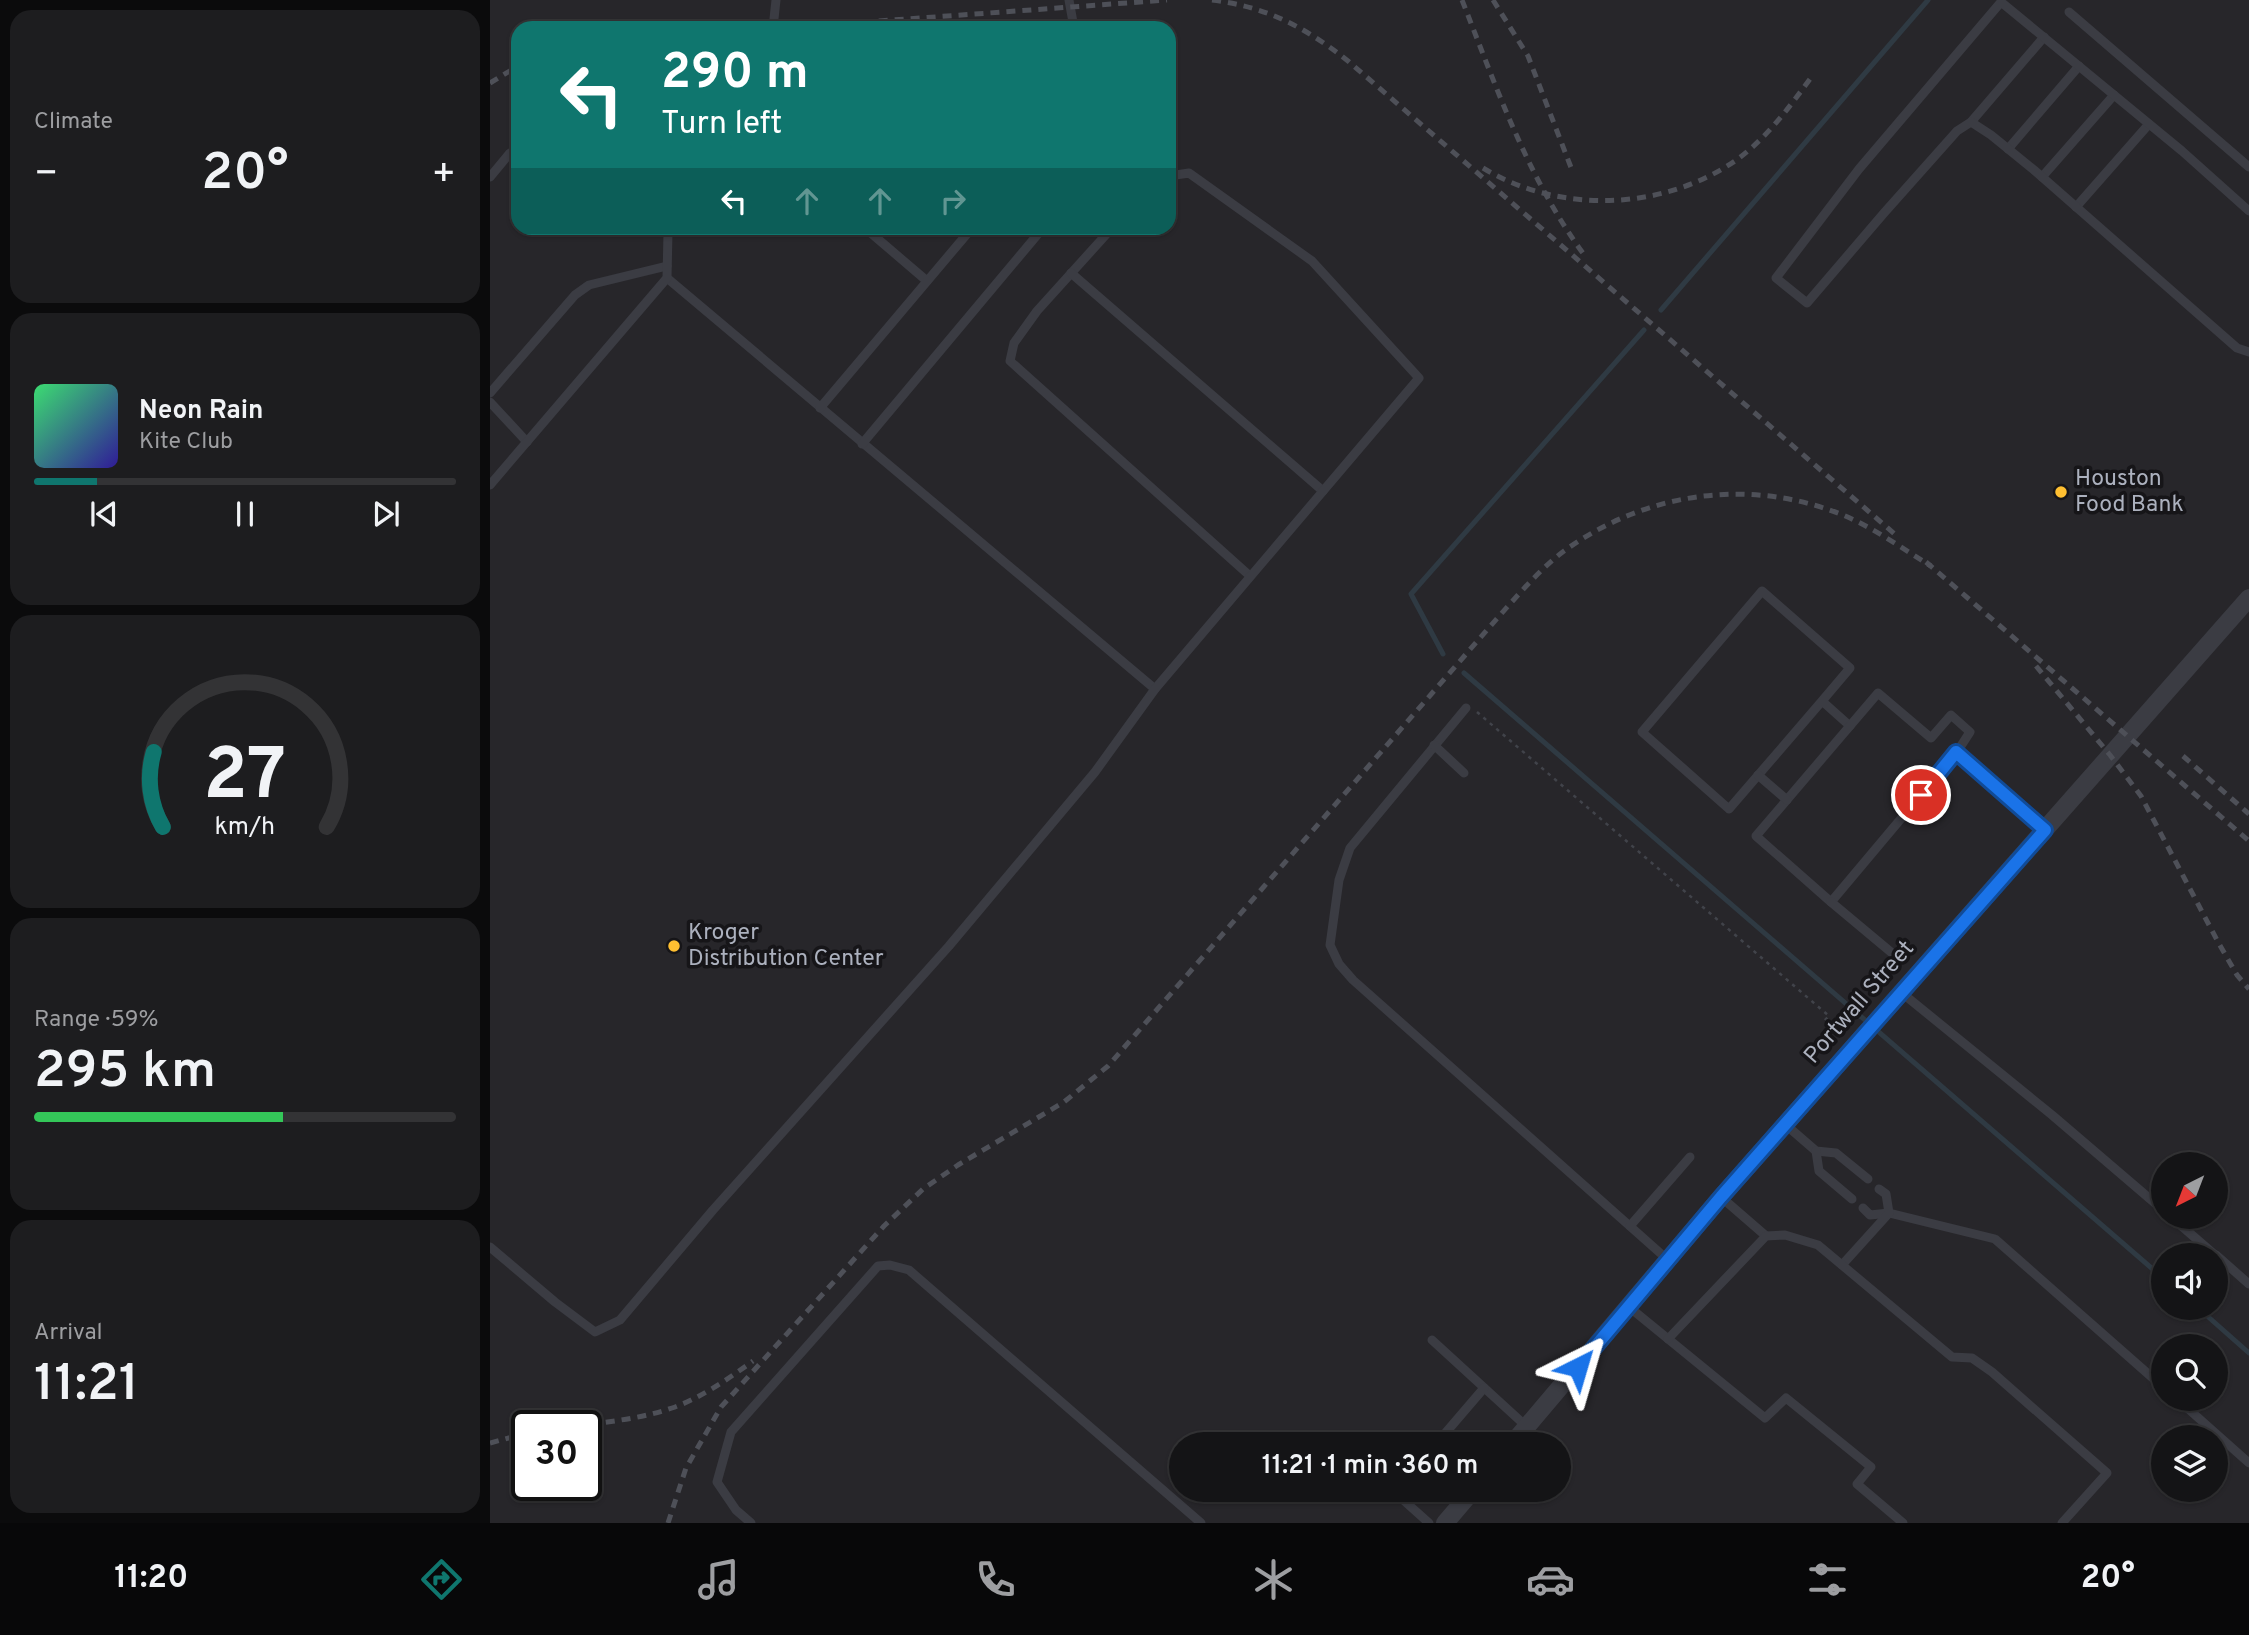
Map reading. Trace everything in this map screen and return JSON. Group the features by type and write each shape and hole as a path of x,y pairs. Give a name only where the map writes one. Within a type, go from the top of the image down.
{"street":[{"name":"Portwall Street","path":"1522,1432 1721,1197 2249,598"},
{"path":"1445,1523 1463,1502"}],"lane":[{"path":"774,21 776,0"},
{"path":"1069,0 1073,21"},
{"path":"2044,37 1970,122 1956,131 1807,303 1776,278 1859,169 2001,2 2044,37 2149,124 2249,211"},
{"path":"2069,12 2249,167"},
{"path":"2008,149 2079,66"},
{"path":"2042,177 2114,95"},
{"path":"1970,122 2042,177 2237,348 2249,352"},
{"path":"2076,208 2149,124"},
{"path":"490,177 511,152"},
{"path":"490,1247 594,1332 620,1320 713,1210 949,946 1095,772 1155,689 1419,378 1312,261 1189,173 1176,175"},
{"path":"490,485 667,278 668,235"},
{"path":"873,235 927,281"},
{"path":"820,408 966,235"},
{"path":"862,444 1037,235"},
{"path":"1106,235 1037,311 1014,344 1010,361 1250,576"},
{"path":"490,393 575,295 589,285 667,265"},
{"path":"1071,273 1323,491"},
{"path":"667,278 1155,689"},
{"path":"490,402 527,442"},
{"path":"1762,591 1850,668 1822,701 1729,809 1642,732 1762,591"},
{"path":"1831,902 1970,732 1951,715 1931,738 1878,693 1756,836 1831,902 1892,953"},
{"path":"1822,701 1850,726"},
{"path":"1466,708 1350,848 1339,880 1330,945 1339,964 1353,980 1668,1260"},
{"path":"1434,745 1464,773"},
{"path":"1956,752 2045,830"},
{"path":"1758,775 1787,800"},
{"path":"1902,993 2151,1200"},
{"path":"1786,1125 1816,1151 1836,1153 1868,1179"},
{"path":"1816,1151 1819,1171 1852,1199"},
{"path":"1630,1226 1690,1157"},
{"path":"1879,1189 1886,1194 1889,1213"},
{"path":"1721,1197 1766,1236"},
{"path":"1863,1208 1870,1215 1889,1213 1995,1239 2151,1376"},
{"path":"1842,1265 1889,1213"},
{"path":"2185,1229 2201,1243"},
{"path":"1668,1339 1766,1236 1784,1235 1818,1245 1952,1357 1972,1358 1993,1372 2107,1473 2062,1523"},
{"path":"751,1523 736,1510 717,1482 731,1432 878,1266 890,1265 909,1270 1201,1523"},
{"path":"2228,1266 2249,1284"},
{"path":"1629,1307 1765,1419 1786,1398 1871,1467 1857,1484 1903,1523"},
{"path":"1432,1340 1527,1426"},
{"path":"1446,1432 1484,1388"},
{"path":"2191,1411 2249,1463"},
{"path":"1406,1502 1429,1523"}],"path":[{"path":"1466,708 1475,715 1477,712 1829,1016 1824,1021 1859,1042"}],"shaded area":[{"path":"490,0 2249,0 2249,1523 490,1523"}],"waterway":[{"path":"1661,310 1928,0"},
{"path":"1443,654 1411,594 1644,330"},
{"path":"1464,673 2151,1268"},
{"path":"2212,1320 2249,1353"}],"railway":[{"path":"879,21 1167,0"},
{"path":"1212,0 1232,3 1284,20 1316,38 1348,61 1897,536"},
{"path":"1462,0 1530,165 1565,227 1585,256"},
{"path":"1493,0 1528,56 1572,170"},
{"path":"490,83 511,70"},
{"path":"1483,168 1513,183 1544,193 1577,199 1610,201 1675,190 1706,178 1735,161 1757,143 1810,79"},
{"path":"668,1523 686,1468 721,1407 884,1226 923,1189 1064,1102 1108,1066 1500,615 1538,573 1564,551 1629,515 1699,497 1735,494 1771,496 1807,503 1843,515 1877,532 1931,566"},
{"path":"1926,562 2249,841"},
{"path":"2036,666 2141,796 2218,942 2237,975 2249,989"},
{"path":"2183,756 2249,814"},
{"path":"602,1422 660,1412 683,1404 753,1361"},
{"path":"490,1443 511,1437"}],"place":[{"name":"Houston Food Bank","path":"2061,492"},
{"name":"Kroger Distribution Center","path":"674,946"}],"route":[{"path":"1578,1367 1721,1197 2045,830 1956,752 1921,795"}]}
